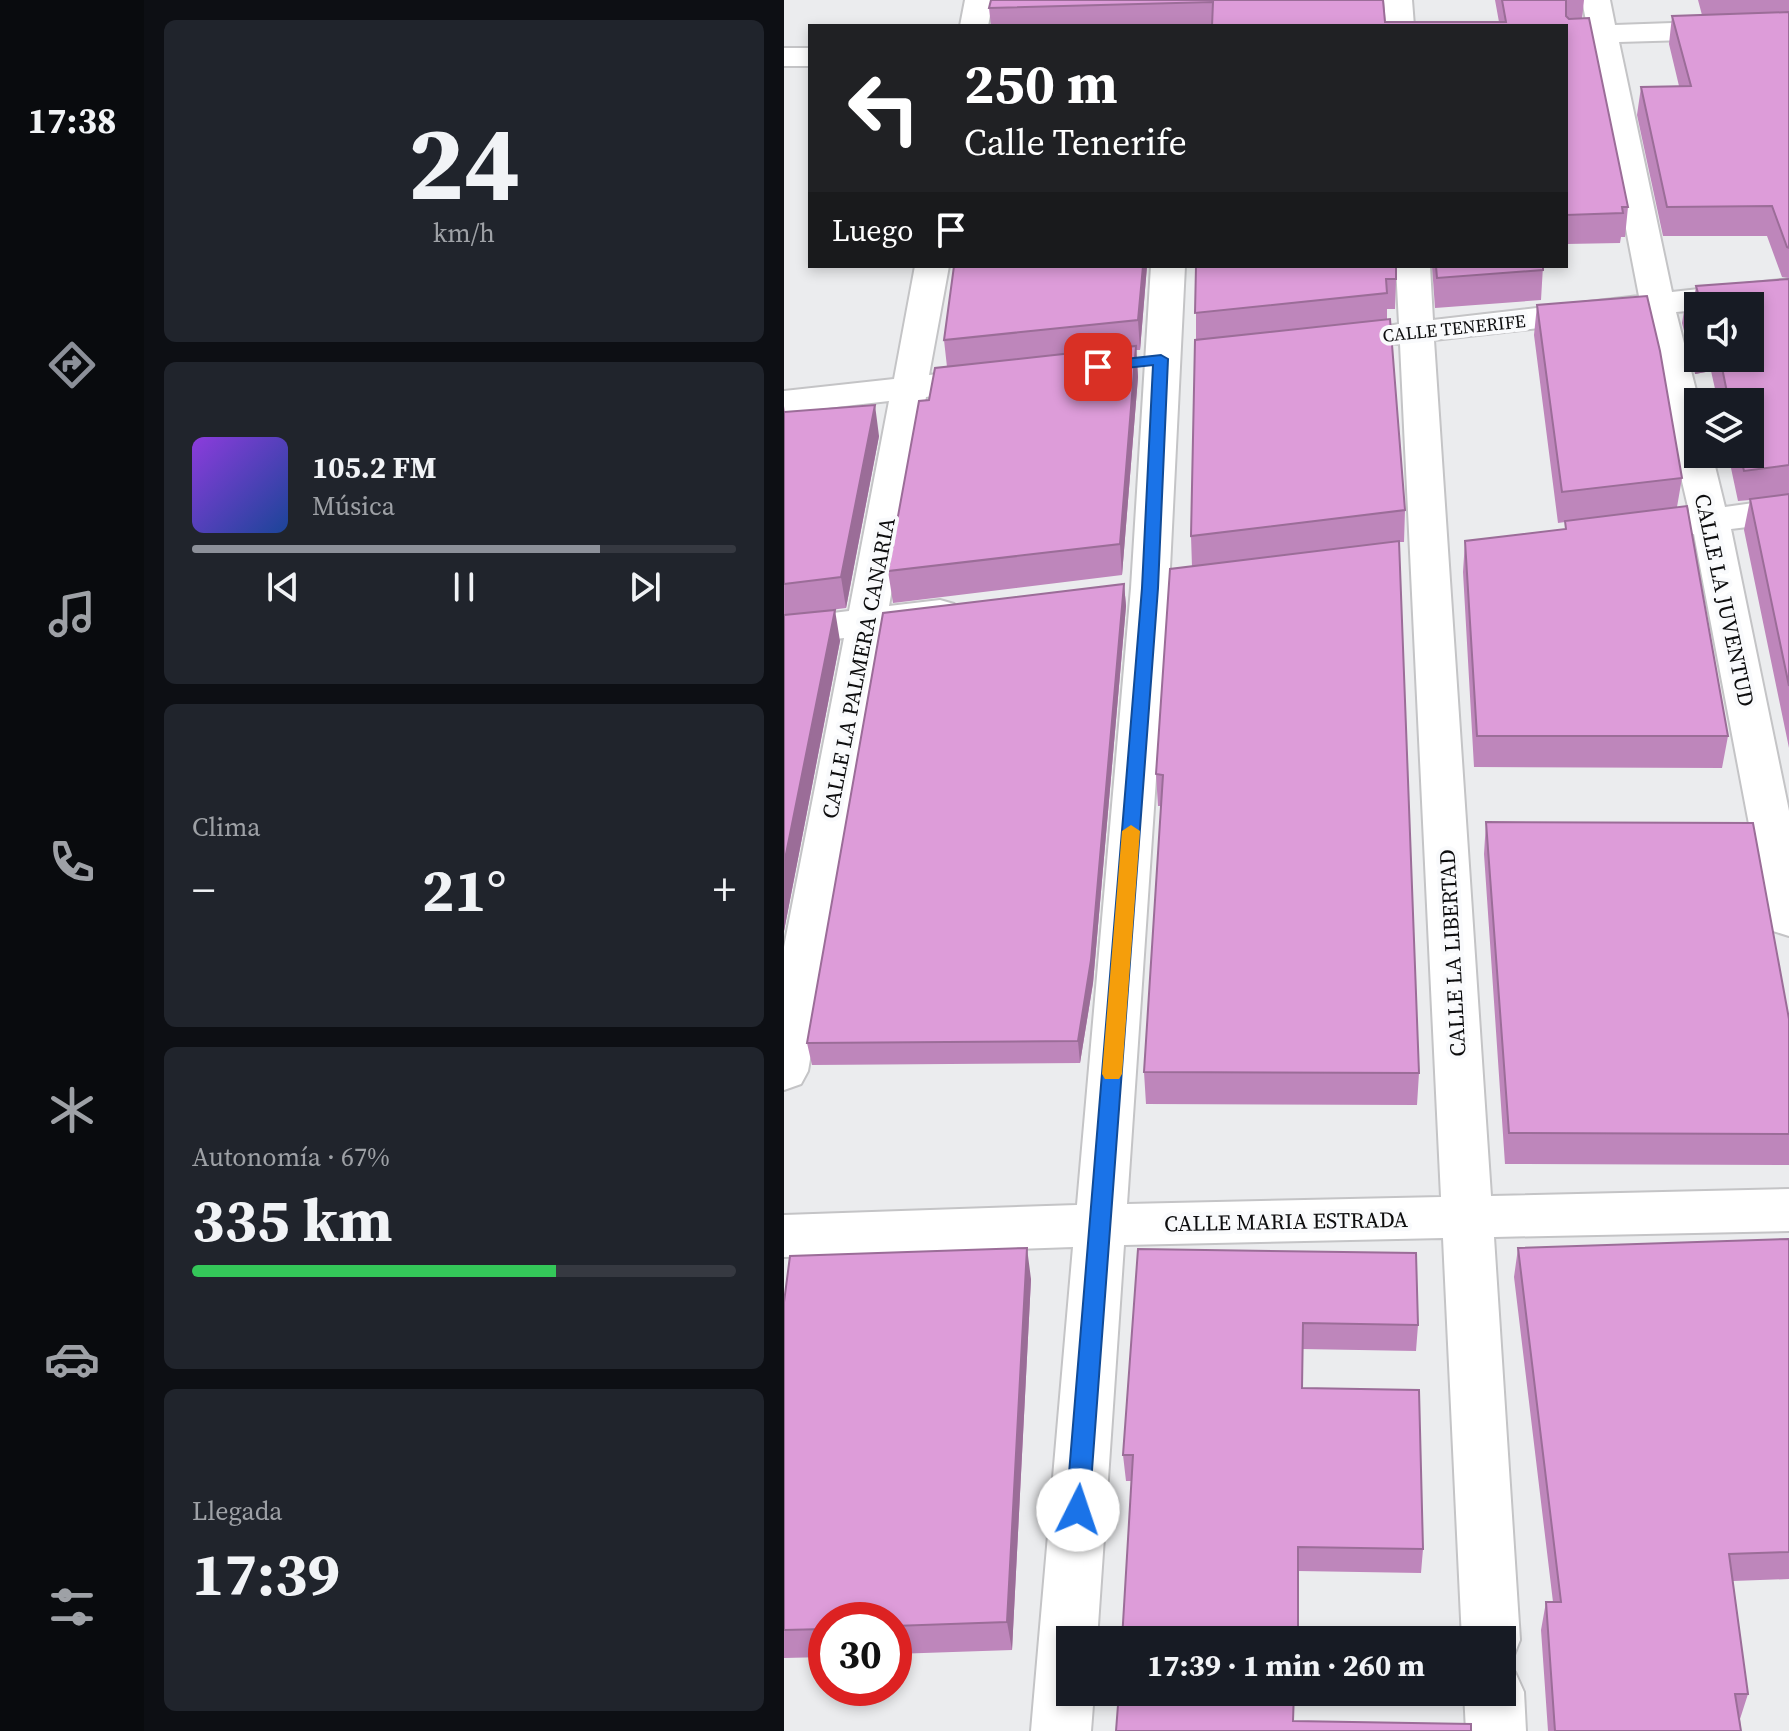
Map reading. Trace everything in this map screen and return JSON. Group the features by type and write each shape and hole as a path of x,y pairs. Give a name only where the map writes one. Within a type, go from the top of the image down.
{"street":[{"path":"974,24 979,0"},
{"path":"1398,0 1400,24"},
{"path":"1568,34 1599,17 1789,28"},
{"name":"CALLE LA JUVENTUD","path":"1599,17 1658,306 1710,521 1789,919"},
{"path":"784,57 808,57"},
{"name":"CALLE LA PALMERA CANARIA","path":"784,1071 932,268"},
{"path":"1061,1731 1150,588 1160,360 1168,268"},
{"name":"CALLE LA LIBERTAD","path":"1413,268 1490,1626"},
{"name":"CALLE TENERIFE","path":"1357,338 1789,289"},
{"path":"784,402 1020,376"},
{"path":"1601,534 1789,510"},
{"path":"784,632 980,609"},
{"name":"CALLE MARIA ESTRADA","path":"784,1236 1100,1225 1789,1210"},
{"path":"1495,1706 1496,1731"}],"building":[{"path":"991,0 1383,0 1385,22 1506,22 1502,0 1566,0 1566,16 1569,19 1589,18 1628,207 1622,207 1623,213 1568,215 1568,24 1212,24 1213,2 989,8"},
{"path":"1789,12 1789,248 1772,206 1667,207 1641,87 1691,86 1672,16"},
{"path":"954,268 1143,268 1138,320 944,340"},
{"path":"1196,268 1396,268 1396,279 1386,279 1387,293 1195,313"},
{"path":"1436,268 1543,268 1543,270 1437,278"},
{"path":"1789,279 1789,465 1744,471 1743,468 1764,468 1764,388 1726,388 1723,372 1764,372 1764,292 1698,292 1696,286"},
{"path":"1647,296 1682,478 1562,492 1537,305"},
{"path":"1390,319 1405,510 1191,536 1195,340"},
{"path":"1136,346 1120,544 888,571 919,401 929,400 935,368"},
{"path":"875,405 841,577 784,584 784,412"},
{"path":"1789,494 1789,686 1750,499"},
{"path":"1687,506 1728,736 1477,736 1465,541 1566,529 1565,521"},
{"path":"1399,541 1419,1073 1144,1072 1163,775 1156,774 1170,569"},
{"path":"1124,584 1091,960 1078,1041 807,1043 883,613"},
{"path":"835,610 784,864 784,615"},
{"path":"1486,822 1753,823 1789,1019 1789,1134 1509,1133"},
{"path":"1789,1239 1789,1552 1729,1554 1748,1694 1735,1694 1741,1731 1555,1731 1546,1602 1561,1602 1518,1248"},
{"path":"1027,1248 1007,1622 912,1625 912,1602 808,1602 808,1629 784,1630 784,1302 790,1256"},
{"path":"1138,1249 1416,1253 1418,1325 1303,1323 1302,1388 1419,1390 1423,1549 1298,1547 1298,1626 1123,1626 1133,1455 1123,1455"},
{"path":"1118,1706 1294,1706 1293,1721 1471,1724 1471,1731 1116,1731"}],"slow traffic":[{"path":"1112,1074 1131,831"}],"route":[{"path":"1078,1510 1150,588 1161,359 1098,367"}]}
